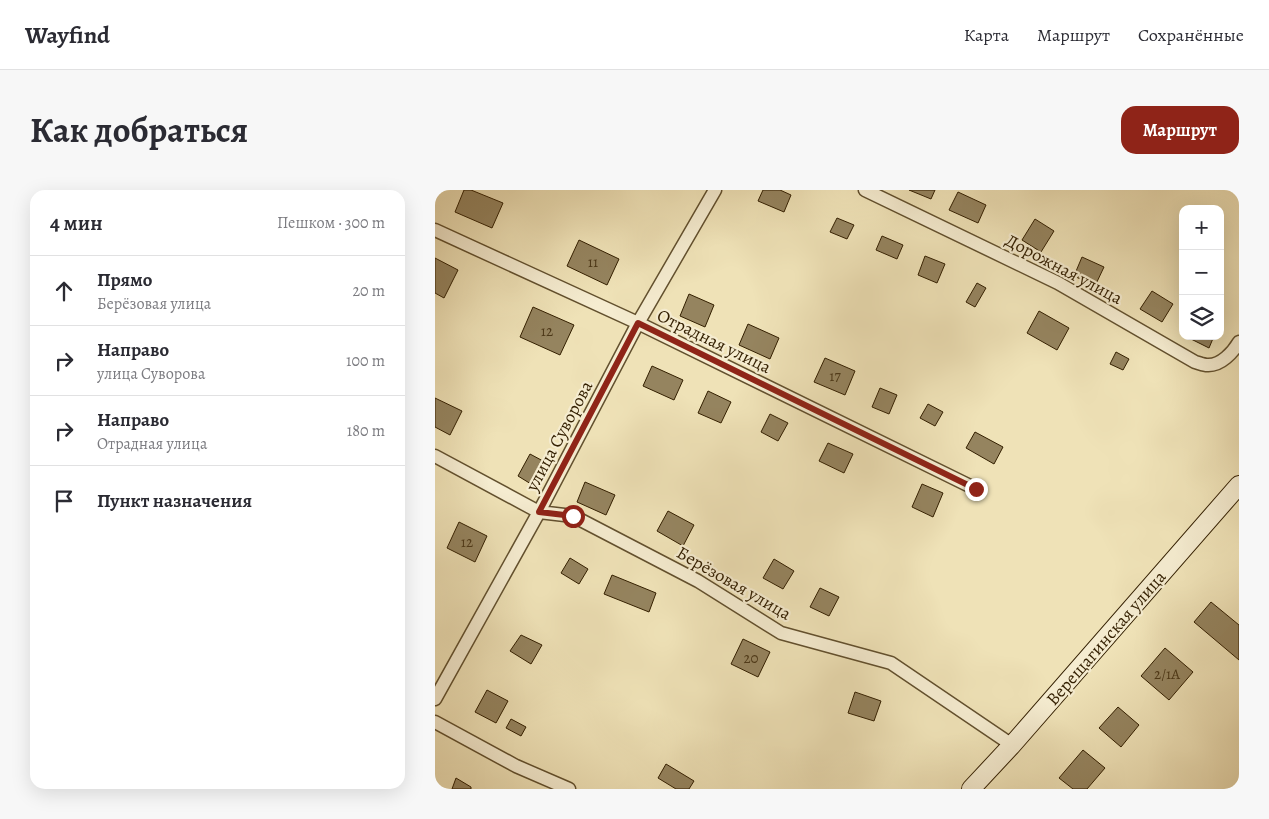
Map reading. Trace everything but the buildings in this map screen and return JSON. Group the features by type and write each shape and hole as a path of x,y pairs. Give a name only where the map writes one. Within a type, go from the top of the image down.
{"main road":[{"name":"Верещагинская улица","path":"971,789 1012,745 1239,485"}],"street":[{"name":"улица Суворова","path":"435,699 539,512 638,323 715,190"},
{"name":"Дорожная улица","path":"865,190 1059,283 1195,362 1207,365 1218,363 1227,357 1239,342"},
{"name":"Отрадная улица","path":"435,230 638,323 976,489"},
{"name":"Берёзовая улица","path":"435,456 539,512 573,516 698,581 781,632 891,663 1012,745"},
{"path":"435,722 516,766 569,789"}],"route":[{"path":"573,516 539,512 638,323 976,489"}]}
